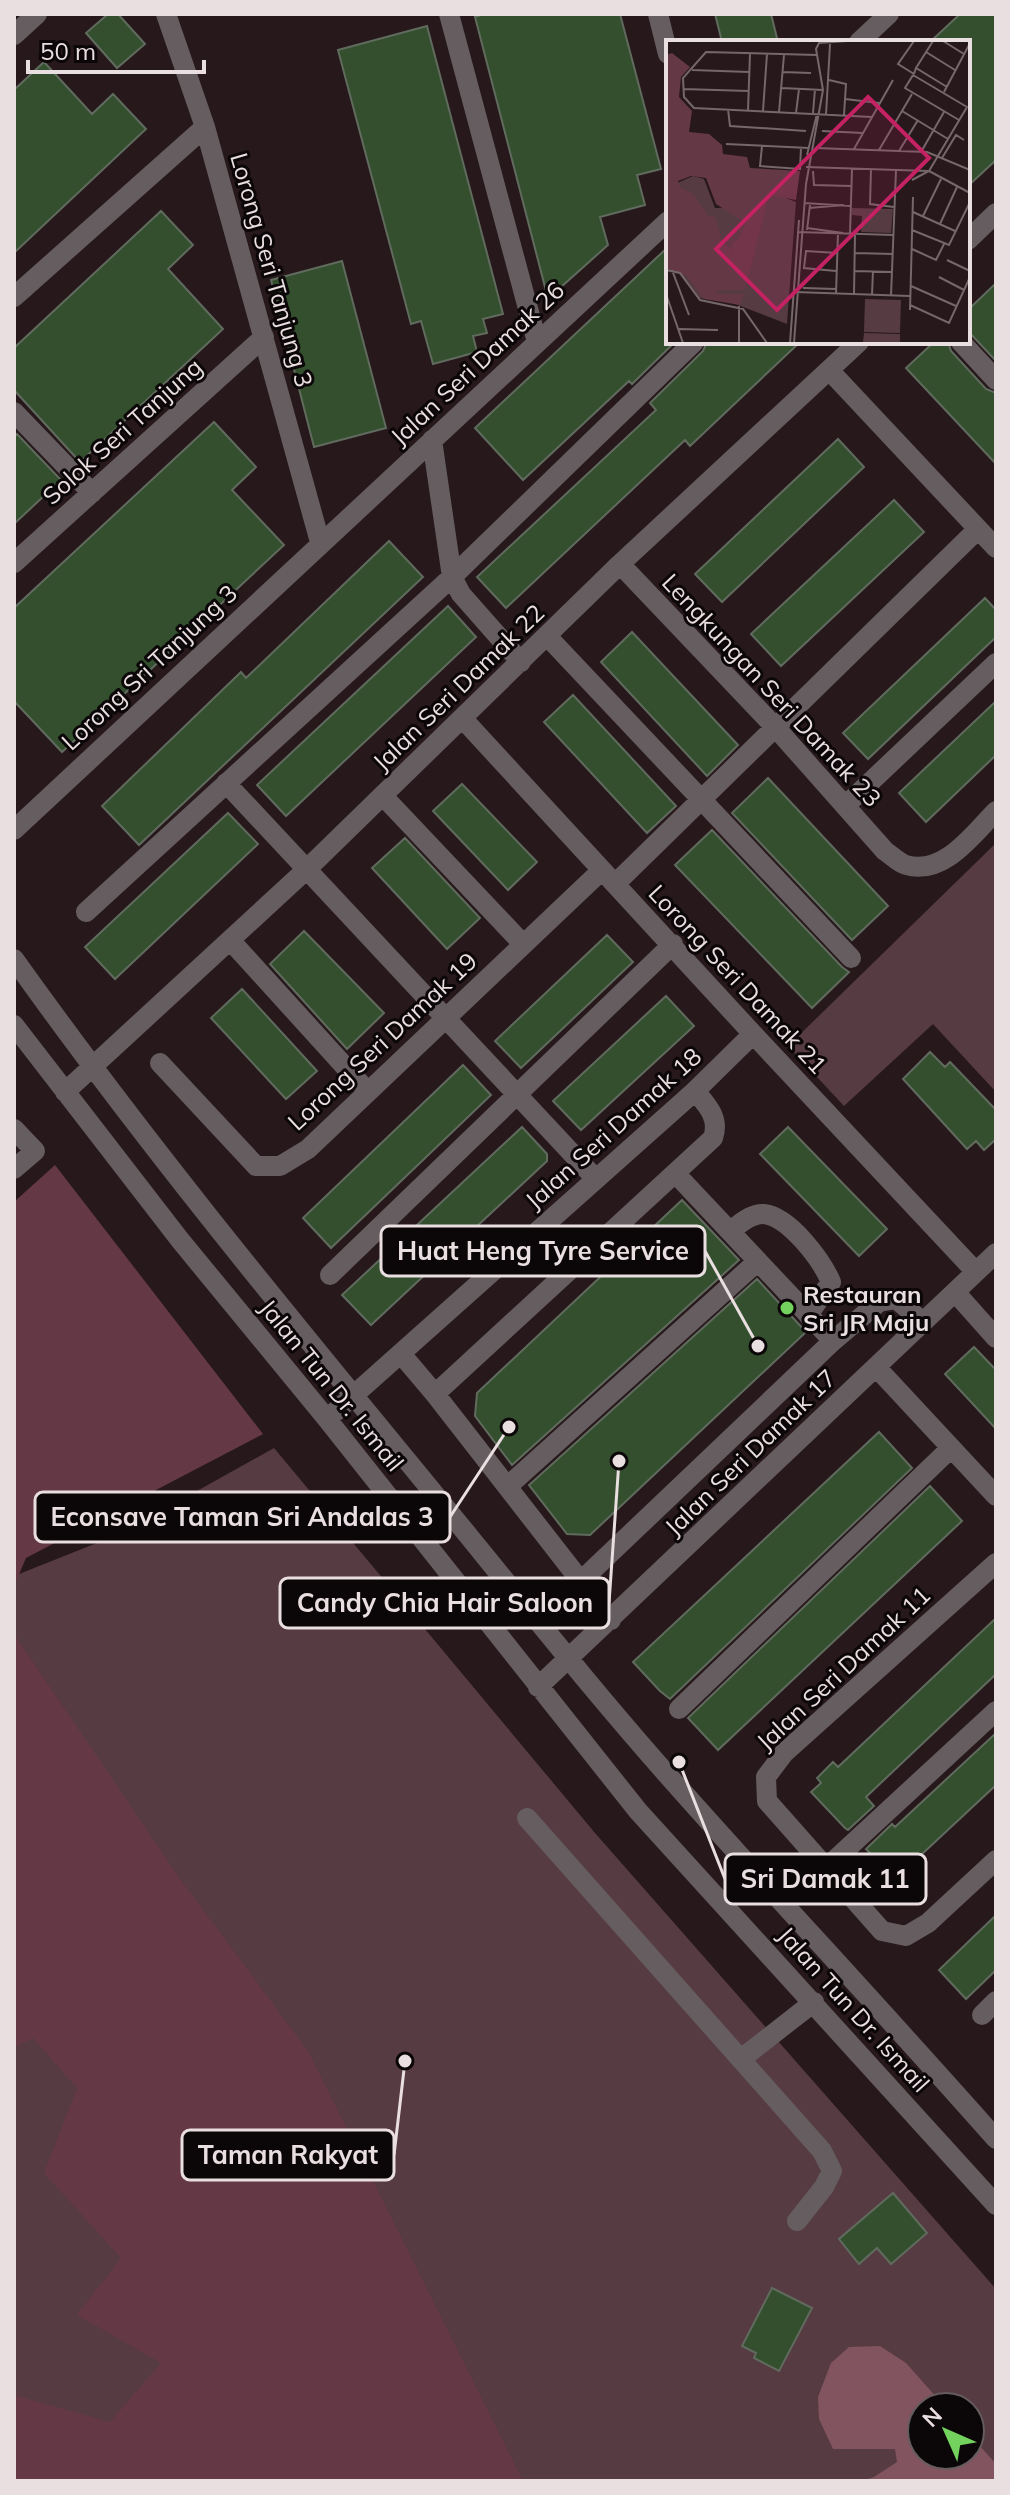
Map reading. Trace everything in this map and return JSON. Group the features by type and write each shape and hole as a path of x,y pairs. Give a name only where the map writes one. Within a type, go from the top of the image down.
{"street":[{"path":"14,35 37,14"},
{"name":"Lorong Seri Tanjung 3","path":"166,14 205,127 320,542"},
{"path":"449,14 537,342"},
{"path":"658,14 666,46"},
{"path":"861,40 889,14"},
{"path":"14,297 205,127"},
{"path":"970,238 996,213"},
{"name":"Jalan Seri Damak 26","path":"320,542 666,223"},
{"name":"Solok Seri Tanjung","path":"14,563 264,337"},
{"path":"86,912 452,577 692,344"},
{"name":"Jalan Seri Damak 22","path":"65,1092 307,869 620,564 857,344"},
{"path":"963,344 996,380"},
{"path":"829,370 996,548"},
{"path":"14,412 92,493"},
{"path":"432,440 452,577 461,594 521,662"},
{"name":"Lorong Seri Damak 19","path":"160,1063 256,1166 280,1166 308,1149 523,944 702,800 978,529"},
{"name":"Lorong Sri Tanjung 3","path":"14,830 320,542"},
{"name":"Lengkungan Seri Damak 23","path":"620,564 776,728 885,851 905,865 928,868 950,856 996,811"},
{"path":"547,636 851,958"},
{"path":"845,806 996,663"},
{"name":"Lorong Seri Damak 21","path":"463,719 976,1272"},
{"path":"226,783 595,1178"},
{"path":"383,796 523,944"},
{"path":"230,940 368,1092"},
{"path":"330,1275 673,944"},
{"name":"Jalan Tun Dr. Ismail","path":"14,959 92,1068 210,1220 570,1659 679,1788 996,2139"},
{"name":"Jalan Tun Dr. Ismail","path":"14,1025 180,1240 327,1419 638,1811 996,2205"},
{"name":"Jalan Seri Damak 18","path":"327,1419 695,1091 753,1034"},
{"path":"435,1394 713,1138 716,1128 714,1116 695,1091"},
{"path":"14,1129 35,1151 14,1169"},
{"path":"675,1173 833,1341"},
{"path":"730,1231 750,1217 765,1214 783,1223 804,1242 825,1268 831,1282 808,1315"},
{"name":"Jalan Seri Damak 17","path":"538,1687 996,1253"},
{"path":"508,1486 758,1261"},
{"path":"955,1292 996,1338"},
{"path":"582,1580 833,1341 879,1302 896,1299 923,1322"},
{"path":"402,1355 611,1620"},
{"path":"876,1367 996,1496"},
{"path":"679,1709 951,1448"},
{"name":"Jalan Seri Damak 11","path":"996,1563 784,1753 766,1777 767,1801 882,1931 906,1936 928,1923 996,1860"},
{"path":"826,1868 996,1711"},
{"path":"527,1818 822,2151 832,2171 824,2187 797,2221"},
{"path":"741,2059 814,2002"}],"shaded area":[{"path":"996,843 996,1092 933,1024 844,1106 788,1046"},
{"path":"55,1165 263,1434 26,1558 14,1586 14,1202"},
{"path":"274,1448 595,1833 996,2289 996,2481 14,2481 14,1576 122,1533"},
{"path":"14,1634 180,1879 308,2051 523,2481 14,2481 14,2395 110,2422 161,2363 77,2315 121,2258 44,2173 77,2088 33,2038 14,2048"},
{"path":"880,2346 906,2363 931,2391 906,2391 906,2471 986,2471 986,2453 996,2464 996,2481 861,2481 874,2477 897,2462 895,2449 833,2449 819,2419 818,2397 831,2363 849,2347"}],"building":[{"path":"108,14 118,14 145,44 117,68 86,33"},
{"path":"484,14 620,14 661,169 637,175 645,205 600,217 608,245 561,287 546,291 475,17"},
{"path":"715,14 771,14 778,40 722,40"},
{"path":"960,14 996,14 996,160 970,184 970,40 932,40"},
{"path":"427,26 503,314 483,319 487,333 473,336 477,352 433,364 421,321 411,324 338,50"},
{"path":"44,62 92,114 113,94 146,129 14,253 14,90"},
{"path":"161,211 193,245 168,269 223,329 80,462 14,390 14,348"},
{"path":"666,249 666,344 673,344 632,384 629,381 523,480 475,428"},
{"path":"342,261 386,428 314,447 271,280"},
{"path":"996,283 996,361 970,333 970,308"},
{"path":"706,344 798,344 690,446 685,440 506,608 477,577 656,410 650,403 703,351"},
{"path":"932,344 949,344 951,351 986,389 996,393 996,464 906,368"},
{"path":"214,422 256,467 232,490 284,545 62,752 14,701 14,608"},
{"path":"17,434 61,480 14,524 14,437"},
{"path":"838,439 864,467 722,602 695,574"},
{"path":"894,500 924,532 781,666 751,634"},
{"path":"389,541 423,577 139,845 102,806 241,672 246,678"},
{"path":"985,598 996,610 996,637 868,759 843,733"},
{"path":"448,606 476,637 286,816 257,785"},
{"path":"632,632 738,745 707,776 601,662"},
{"path":"573,695 676,806 647,833 544,722"},
{"path":"996,701 996,755 926,822 899,793"},
{"path":"768,778 888,906 852,940 732,813"},
{"path":"462,784 537,862 508,890 433,811"},
{"path":"228,813 258,844 115,979 85,947"},
{"path":"712,830 849,972 812,1008 675,865"},
{"path":"405,838 480,918 447,949 372,868"},
{"path":"304,931 384,1013 347,1049 270,964"},
{"path":"607,935 633,962 521,1068 495,1041"},
{"path":"242,989 317,1071 286,1099 211,1018"},
{"path":"666,996 694,1026 581,1130 553,1101"},
{"path":"930,1052 945,1067 950,1062 996,1110 996,1139 984,1150 976,1141 967,1149 903,1079"},
{"path":"463,1065 491,1095 331,1248 303,1218"},
{"path":"522,1127 547,1154 547,1161 371,1325 342,1295"},
{"path":"788,1127 887,1229 859,1256 760,1154"},
{"path":"682,1200 739,1260 512,1465 475,1416 477,1393"},
{"path":"757,1279 806,1332 590,1535 567,1534 529,1485"},
{"path":"974,1347 996,1370 996,1429 945,1374"},
{"path":"879,1432 912,1468 670,1699 660,1691 633,1662"},
{"path":"930,1486 962,1521 718,1750 688,1718"},
{"path":"996,1618 996,1674 866,1797 874,1806 848,1830 845,1828 811,1792 821,1783 817,1778 833,1762 838,1767"},
{"path":"996,1733 996,1785 921,1855 925,1859 899,1884 866,1849 892,1824 895,1827"},
{"path":"996,1915 996,1970 966,1999 939,1970"},
{"path":"893,2193 927,2233 891,2264 877,2248 859,2264 839,2239"},
{"path":"772,2288 812,2308 779,2371 754,2358 756,2353 742,2346"}],"place":[{"name":"Restauran Sri JR Maju","path":"787,1308"},
{"name":"Huat Heng Tyre Service","path":"758,1346"},
{"name":"Econsave Taman Sri Andalas 3","path":"509,1427"},
{"name":"Candy Chia Hair Saloon","path":"619,1461"},
{"name":"Sri Damak 11","path":"679,1762"},
{"name":"Taman Rakyat","path":"405,2061"}]}
